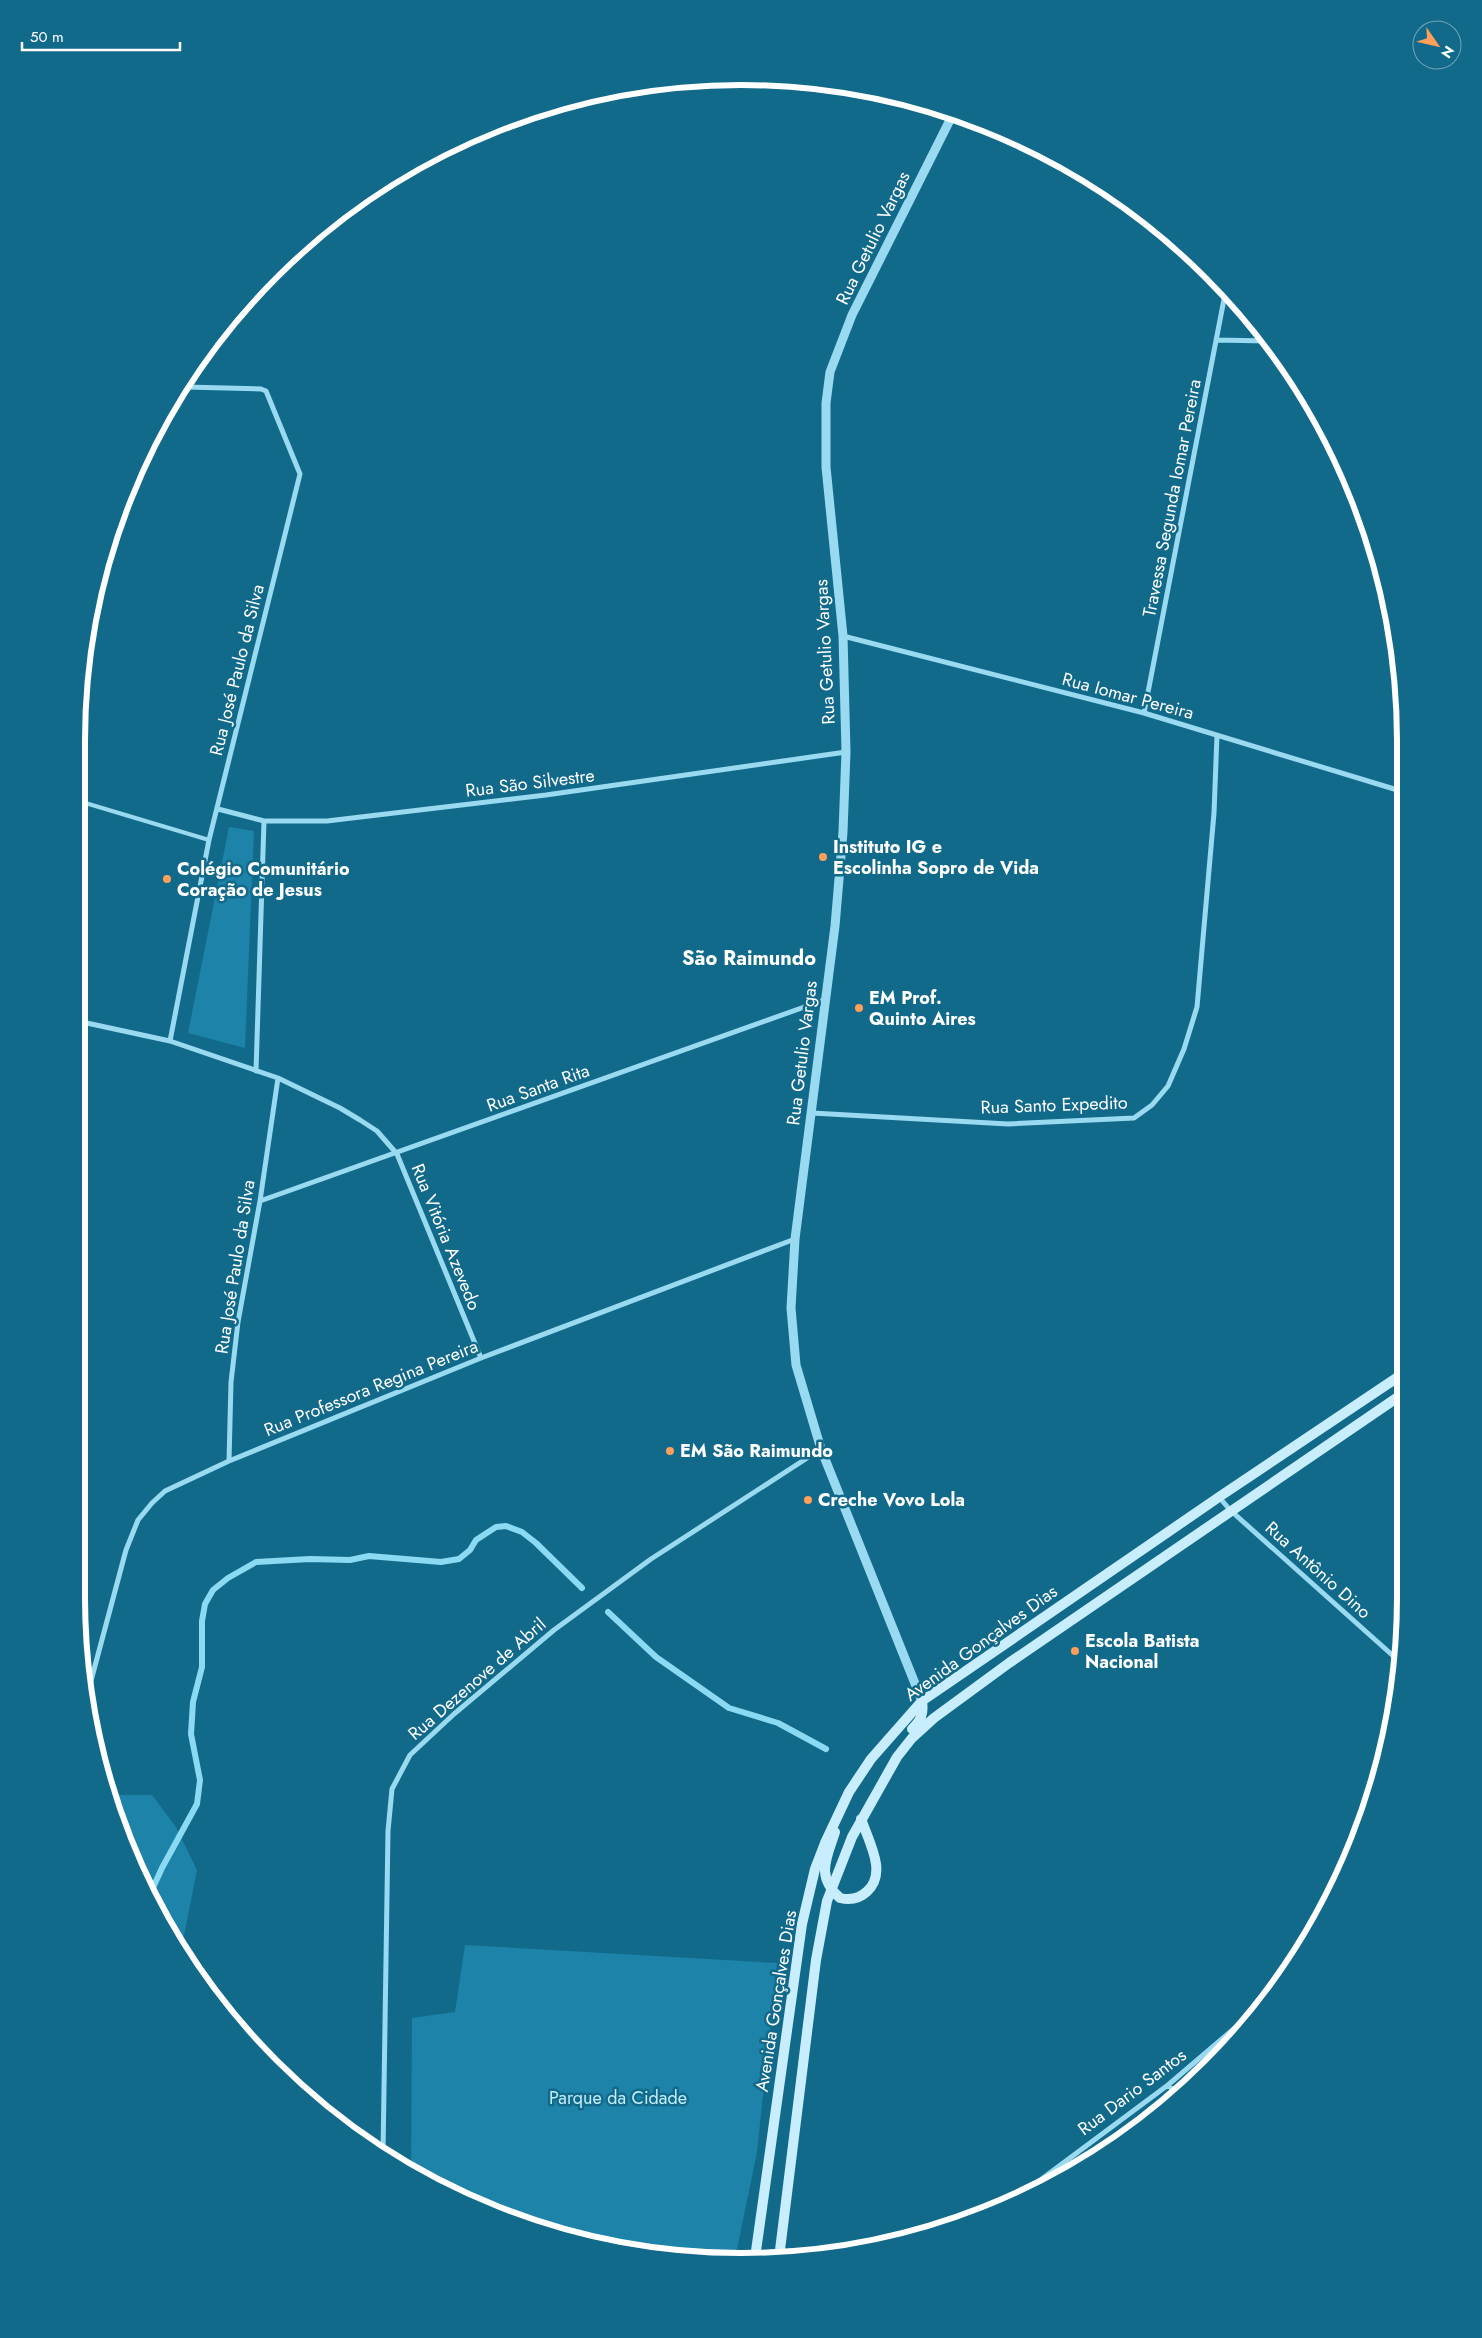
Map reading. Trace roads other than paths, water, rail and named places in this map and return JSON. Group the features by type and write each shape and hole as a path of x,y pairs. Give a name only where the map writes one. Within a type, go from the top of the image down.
{"main road":[{"name":"Avenida Gonçalves Dias","path":"756,2253 802,1924 815,1869 842,1804 871,1759 922,1701 1219,1497 1397,1378"},
{"name":"Avenida Gonçalves Dias","path":"779,2252 816,1960 832,1889 843,1855 861,1819 912,1738 934,1718 1230,1510 1397,1398"},
{"path":"884,1780 894,1754 920,1721 924,1711 922,1701"},
{"path":"842,1804 824,1869 826,1881 840,1898 856,1899 864,1894 874,1880 876,1864 861,1819"}],"street":[{"name":"Rua Getulio Vargas","path":"922,1701 821,1449 796,1365 791,1308 795,1239 836,917 846,752 843,636 825,441 826,403 830,372 852,315 950,119"},
{"name":"Travessa Segunda Iomar Pereira","path":"1144,713 1224,298"},
{"path":"1216,340 1260,341"},
{"name":"Rua José Paulo da Silva","path":"170,1041 209,840 300,474 266,391 261,389 190,387"},
{"name":"Rua Iomar Pereira","path":"843,636 1144,713 1397,790"},
{"name":"Rua Santo Expedito","path":"812,1113 1008,1124 1134,1118 1152,1106 1168,1086 1184,1049 1197,1007 1213,822 1217,735"},
{"name":"Rua São Silvestre","path":"218,809 264,821 326,821 482,803 846,752"},
{"path":"256,1071 264,821"},
{"name":"Rua Santa Rita","path":"260,1201 397,1154 824,1000"},
{"name":"Rua Vitória Azevedo","path":"85,1023 170,1041 278,1078 347,1112 377,1131 397,1154 481,1358"},
{"name":"Rua José Paulo da Silva","path":"229,1461 231,1382 235,1348 260,1201 278,1078"},
{"name":"Rua Professora Regina Pereira","path":"91,1681 126,1550 138,1520 165,1491 229,1461 481,1358 795,1239"},
{"name":"Rua Dezenove de Abril","path":"383,2146 388,1831 392,1789 410,1755 454,1714 554,1630 651,1559 821,1449"},
{"name":"Rua Antônio Dino","path":"1219,1497 1230,1510 1394,1657"},
{"name":"Rua Dario Santos","path":"1040,2180 1168,2085 1237,2026"},
{"path":"1168,2085 1174,2090"}],"lane":[{"path":"85,803 209,840"}],"waterway":[{"path":"153,1887 197,1804 200,1780 191,1734 193,1702 202,1667 202,1621 205,1604 213,1590 228,1578 256,1562 310,1559 350,1560 369,1556 441,1562 459,1559 470,1550 476,1540 496,1527 506,1526 522,1532 536,1543 582,1588"},
{"path":"608,1612 656,1657 729,1708 778,1723 826,1749"}],"place":[{"name":"Instituto IG e Escolinha Sopro de Vida","path":"823,857"},
{"name":"Colégio Comunitário Coração de Jesus","path":"167,879"},
{"name":"EM Prof. Quinto Aires","path":"859,1008"},
{"name":"EM São Raimundo","path":"670,1451"},
{"name":"Creche Vovo Lola","path":"808,1500"},
{"name":"Escola Batista Nacional","path":"1075,1651"}],"district":[{"name":"São Raimundo","path":"749,958"}],"park label":[{"name":"Parque da Cidade","path":"618,2098"}]}
